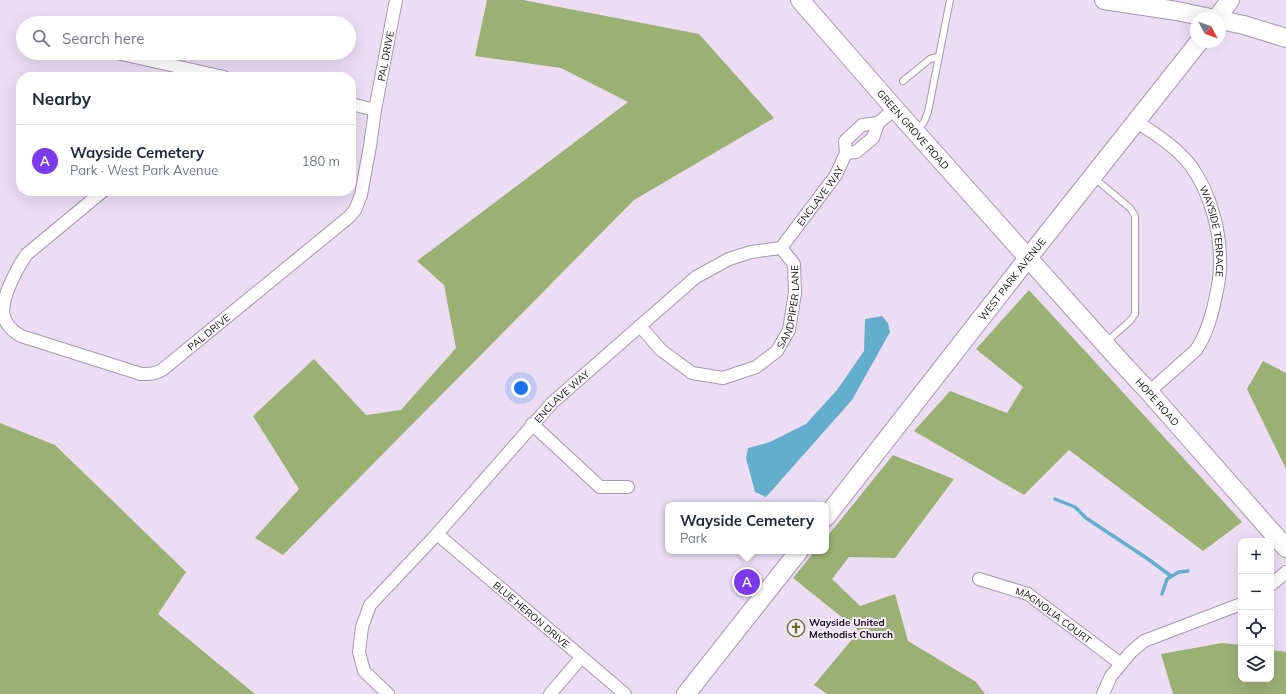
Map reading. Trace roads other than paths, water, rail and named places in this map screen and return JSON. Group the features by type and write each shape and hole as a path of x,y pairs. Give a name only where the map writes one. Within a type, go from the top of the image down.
{"street":[{"name":"PAL DRIVE","path":"97,196 27,254 17,266 2,303 1,312 3,319 8,328 21,336 141,374 157,372 162,370 337,227 355,210 361,195 375,110 396,0"},
{"name":"GREEN GROVE ROAD","path":"800,0 915,132 1028,258"},
{"path":"1104,0 1190,14"},
{"path":"1221,12 1230,0"},
{"path":"1226,21 1244,25 1286,38"},
{"name":"WEST PARK AVENUE","path":"829,512 1092,176 1137,122 1194,48"},
{"path":"145,60 194,72"},
{"path":"356,105 375,110"},
{"name":"ENCLAVE WAY","path":"388,694 364,671 359,652 362,627 370,605 437,534 552,403 696,277 729,259 751,252 781,248 836,175 846,153 845,141 862,126 878,123 895,109"},
{"name":"WAYSIDE TERRACE","path":"1137,122 1173,147 1197,176 1208,199 1213,214 1219,245 1220,268 1208,329 1196,350 1149,392"},
{"name":"SANDPIPER LANE","path":"640,326 661,350 692,372 723,378 756,367 777,351 789,330 795,293 794,264 781,248"},
{"name":"HOPE ROAD","path":"1028,258 1104,344 1149,392 1286,548"},
{"path":"532,424 600,488 628,487"},
{"name":"BLUE HERON DRIVE","path":"437,534 625,694"},
{"path":"686,694 796,554"},
{"path":"1274,582 1286,572"},
{"name":"MAGNOLIA COURT","path":"979,579 1028,594 1121,664"},
{"path":"1104,694 1110,676 1131,652 1144,641 1238,605"},
{"path":"550,694 581,658"}],"lane":[{"path":"915,132 924,122 928,112 950,0"},
{"path":"903,81 930,58 938,57"},
{"path":"1092,176 1130,208 1136,224 1135,314 1130,321 1104,344"}],"water":[{"path":"882,316 888,323 890,332 852,400 766,497 755,492 746,458 748,448 770,442 806,424 837,390 864,351 865,319"}],"waterway":[{"path":"1055,499 1075,507 1086,518 1171,576"},
{"path":"1162,594 1167,579 1179,572 1188,571"}],"place":[{"name":"Wayside Cemetery","path":"747,582"},
{"name":"Wayside United Methodist Church","path":"796,628"}]}
